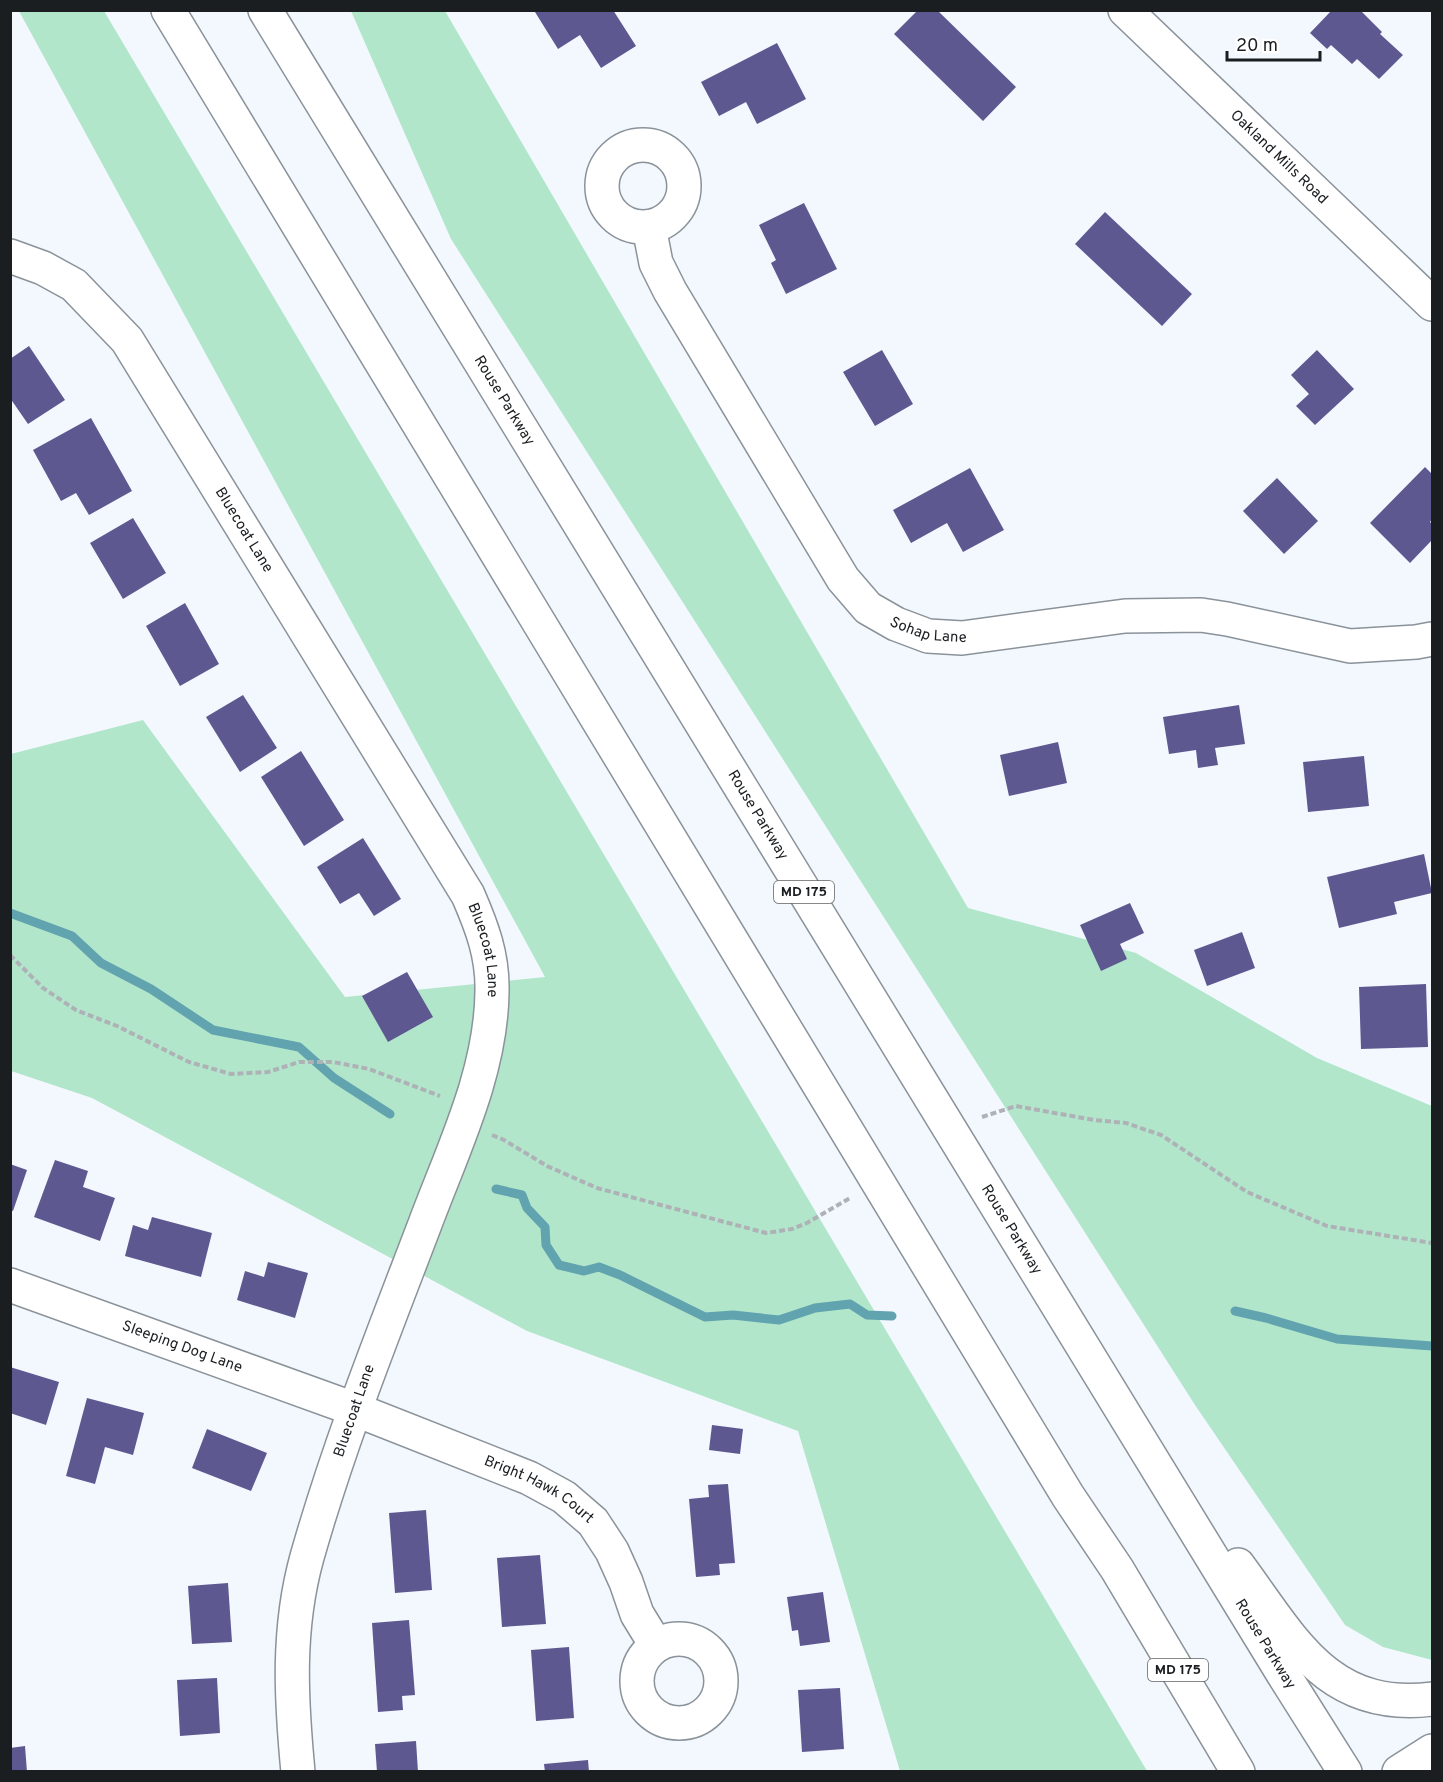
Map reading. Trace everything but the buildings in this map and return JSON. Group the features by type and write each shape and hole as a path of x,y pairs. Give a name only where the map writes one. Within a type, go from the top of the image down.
{"main road":[{"name":"MD 175","path":"168,10 1068,1496 1117,1569 1238,1772"},
{"name":"Rouse Parkway","path":"265,10 1345,1772"},
{"name":"Oakland Mills Road","path":"1125,10 1432,304"},
{"name":"Sohap Lane","path":"649,226 656,263 670,291 843,579 867,608 896,624 928,636 962,638 1125,616 1201,615 1350,646 1432,639"},
{"name":"Bluecoat Lane","path":"10,256 43,268 74,285 127,340 462,884 484,930 490,957 492,992 484,1062 354,1408 307,1559 297,1611 292,1658 291,1701 298,1772"},
{"name":"Sleeping Dog Lane","path":"10,1285 354,1408"},
{"path":"1110,1392 1300,1648 1314,1662 1329,1676 1355,1691 1387,1700 1417,1701 1432,1698"},
{"name":"Bright Hawk Court","path":"354,1408 529,1478 564,1497 592,1522 612,1551 637,1614 656,1645"},
{"path":"1399,1772 1432,1751"}],"path":[{"path":"10,956 43,988 76,1010 117,1026 189,1062 231,1074 268,1072 299,1062 333,1062 369,1069 450,1100"},
{"path":"982,1117 1016,1106 1094,1120 1126,1123 1161,1136 1247,1192 1327,1226 1432,1243"},
{"path":"484,1132 504,1140 547,1166 597,1188 766,1233 800,1226 851,1197"}],"green space":[{"path":"19,11 104,11 1147,1771 900,1771 798,1431 527,1331 92,1098 11,1071 11,754 143,720 345,997 545,977"},
{"path":"351,11 445,11 968,908 1136,953 1317,1058 1432,1106 1432,1660 1383,1647 1345,1625 1195,1405 451,239"}],"waterway":[{"path":"10,913 72,936 101,963 151,989 213,1030 299,1047 334,1078 390,1114"},
{"path":"496,1189 522,1195 527,1208 545,1227 546,1245 559,1265 584,1271 599,1267 705,1317 733,1315 779,1320 815,1308 850,1304 867,1315 892,1316"},
{"path":"1235,1311 1337,1339 1432,1346"}]}
